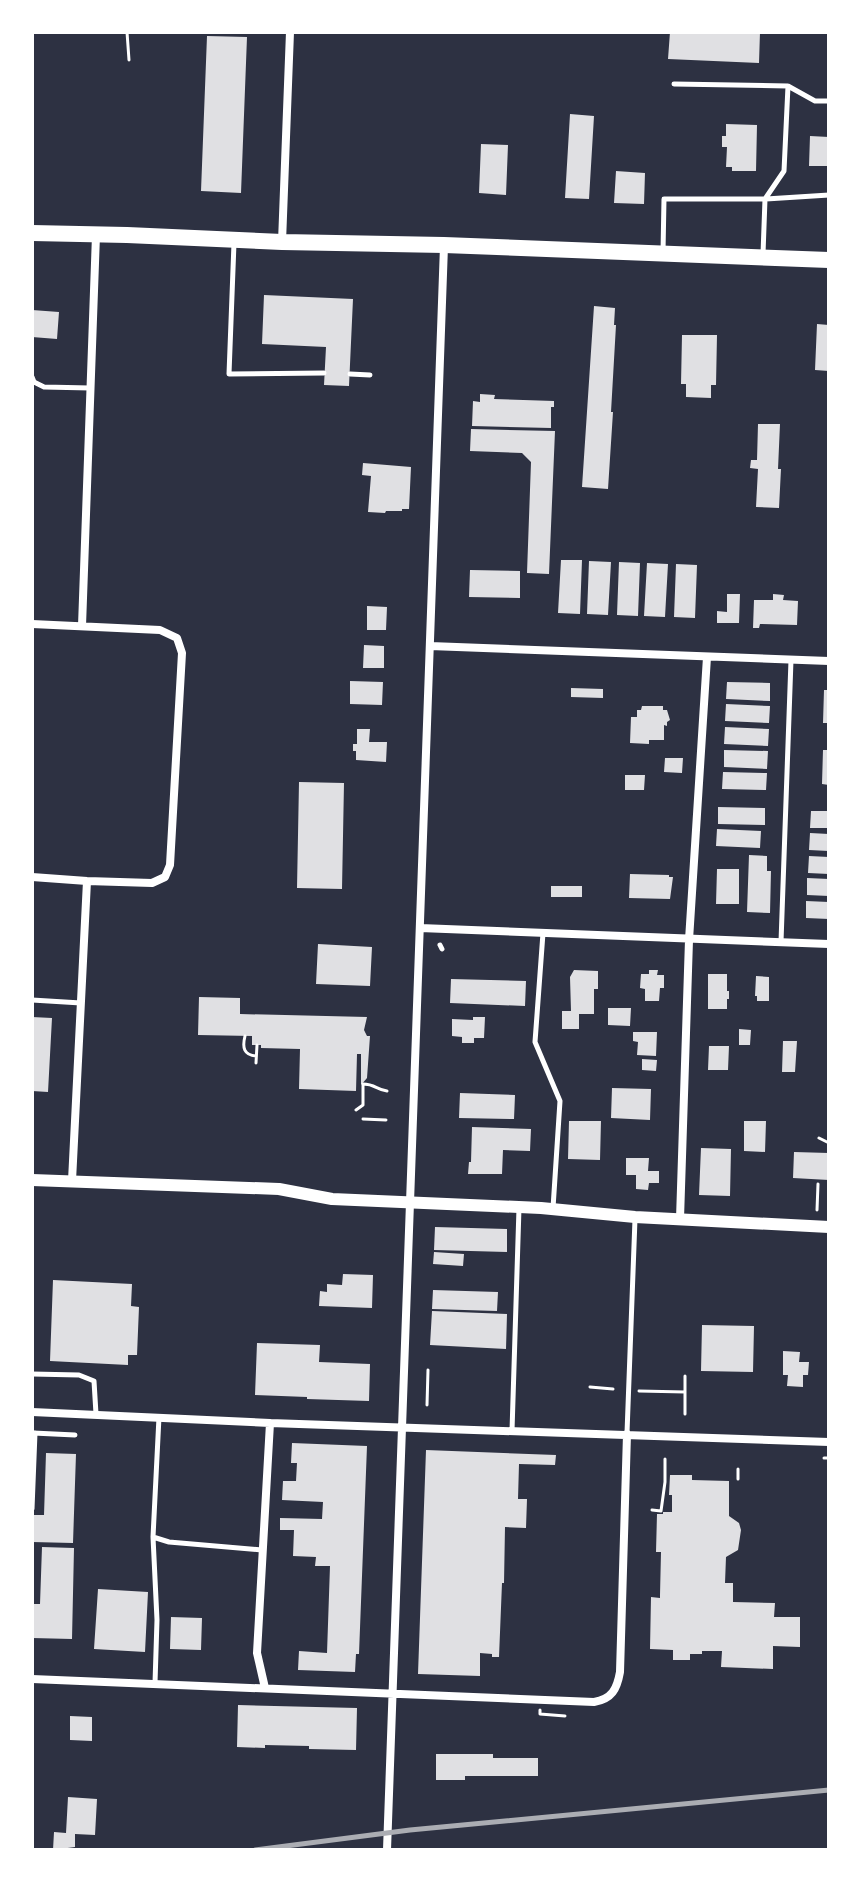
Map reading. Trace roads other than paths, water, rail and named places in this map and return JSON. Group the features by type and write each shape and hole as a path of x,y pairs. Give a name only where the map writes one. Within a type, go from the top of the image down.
{"main road":[{"path":"32,233 829,260"}],"street":[{"path":"282,242 290,32"},
{"path":"82,626 96,234"},
{"path":"387,1850 444,245"},
{"path":"32,624 160,630 177,638 182,653 170,865 165,877 152,883 32,877"},
{"path":"430,646 829,661"},
{"path":"680,1219 689,940 707,657"},
{"path":"72,1181 87,881"},
{"path":"420,928 829,944"},
{"path":"32,1180 279,1189 332,1199 553,1209 635,1217 829,1227"},
{"path":"32,1412 829,1442"},
{"path":"265,1688 257,1653 270,1423"},
{"path":"32,1679 594,1702 610,1697 619,1678 627,1434"}],"lane":[{"path":"674,84 788,86 815,101 829,101"},
{"path":"763,258 765,199 784,171 788,86"},
{"path":"663,253 664,199 765,199 829,195"},
{"path":"234,240 229,374 324,373"},
{"path":"350,374 370,375"},
{"path":"33,380 44,387 90,388"},
{"path":"781,943 791,660"},
{"path":"543,933 535,1042 560,1101 553,1209"},
{"path":"32,1000 81,1003"},
{"path":"512,1431 519,1208"},
{"path":"627,1434 635,1217"},
{"path":"32,1374 79,1375 94,1381 96,1414"},
{"path":"155,1684 157,1620 153,1537 159,1417"},
{"path":"32,1509 33,1433 75,1435"},
{"path":"153,1537 169,1542 263,1550"}],"railway":[{"path":"255,1850 410,1830 829,1790"}]}
